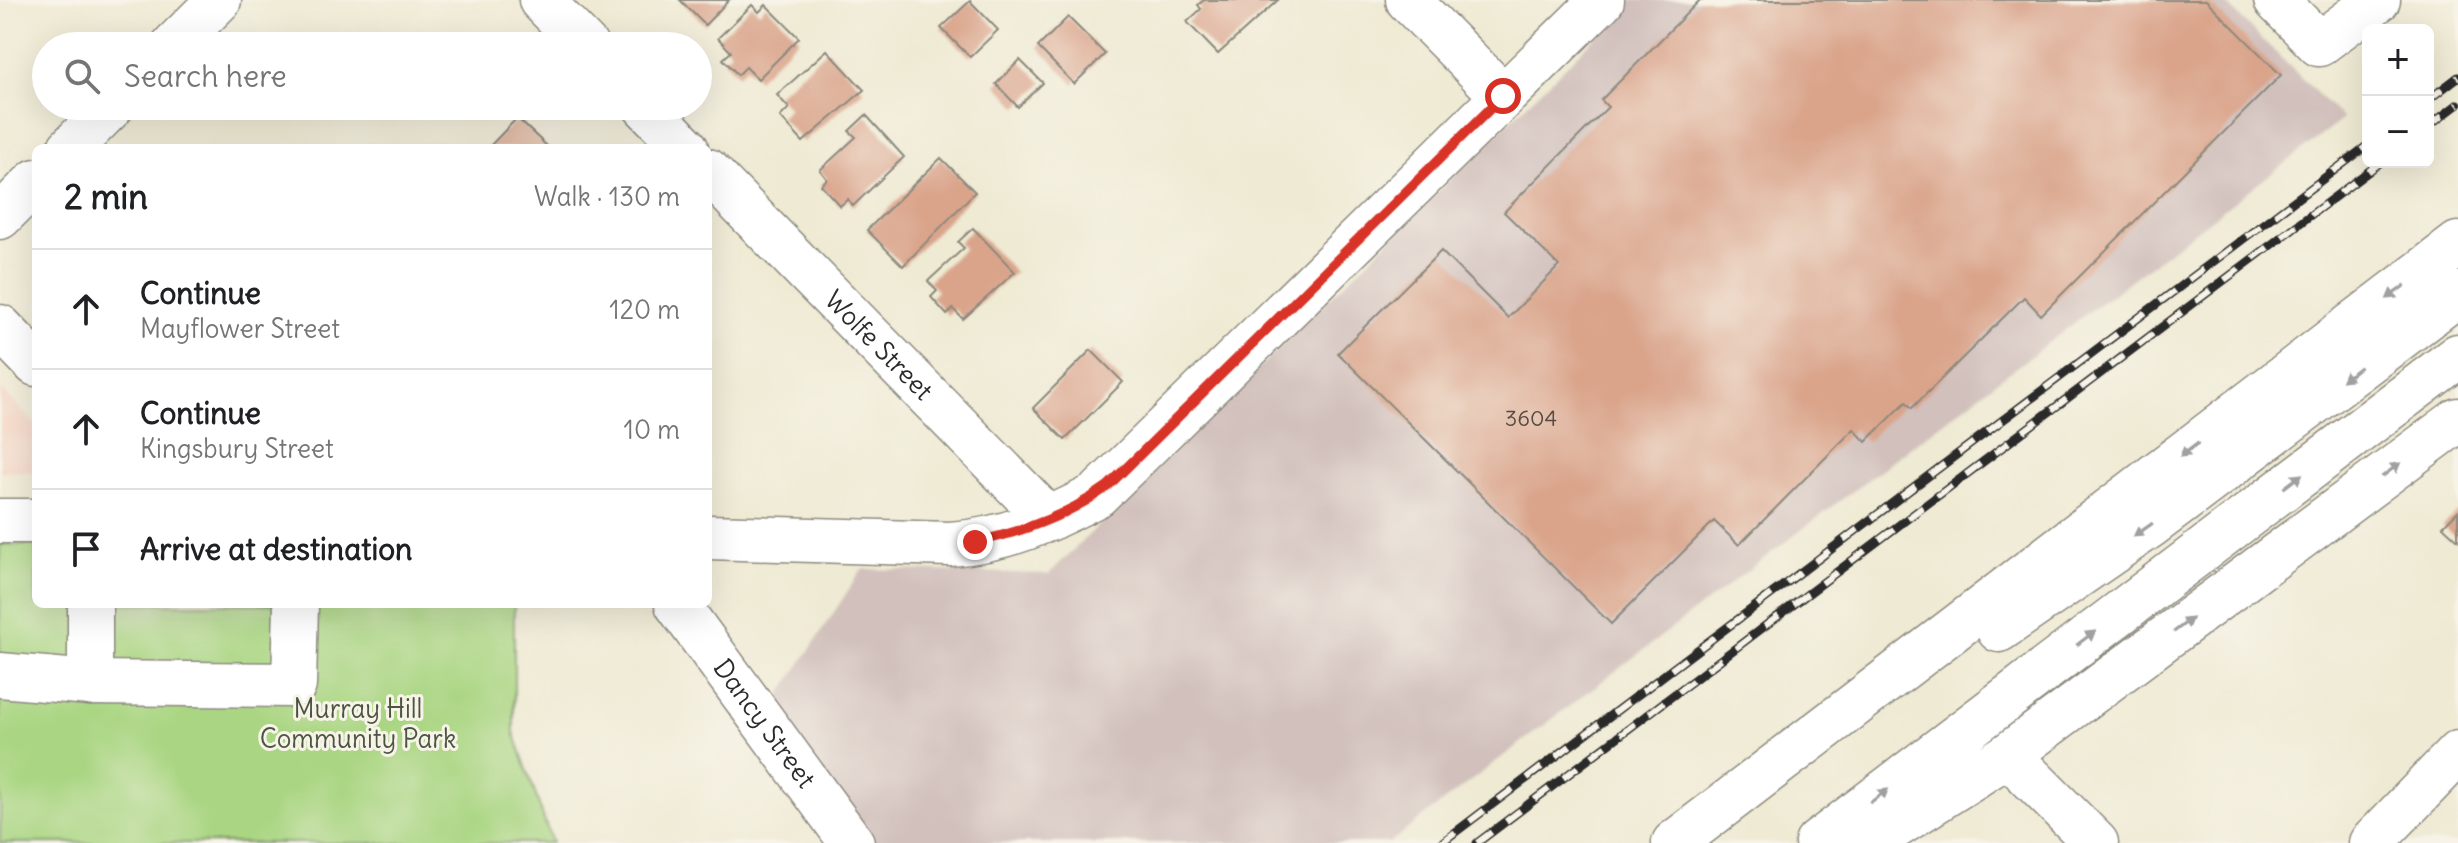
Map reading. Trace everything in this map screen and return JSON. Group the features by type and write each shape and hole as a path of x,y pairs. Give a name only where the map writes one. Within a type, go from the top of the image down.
{"main road":[{"path":"187,32 219,0"},
{"path":"541,0 572,32"},
{"path":"1408,0 1503,96"},
{"path":"712,537 950,544 975,542 1014,534 1049,519 1108,486 1602,0"},
{"path":"2276,0 2319,44 2378,0"},
{"path":"74,144 98,120"},
{"path":"659,120 682,144"},
{"name":"Wolfe Street","path":"712,175 1049,519"},
{"path":"0,217 32,185"},
{"path":"1674,843 2458,244"},
{"path":"1691,843 2150,526 2458,294"},
{"path":"0,327 32,360"},
{"path":"1817,843 2458,356"},
{"path":"1869,843 2008,755 2458,420"},
{"path":"0,521 32,521"},
{"path":"90,608 90,683"},
{"path":"0,675 90,683 294,685 296,608"},
{"name":"Dancy Street","path":"680,608 852,843"},
{"path":"2371,843 2458,753"},
{"path":"2008,755 2096,843"}],"shaded area":[{"path":"1633,0 2222,0 2343,119 1389,843 871,843 772,708 862,569 1049,574"},
{"path":"0,388 32,421 32,472 0,471"}],"green space":[{"name":"Murray Hill Community Park","path":"0,544 32,545 32,608 514,608 514,732 552,843 0,843"}],"building":[{"path":"680,0 729,0 705,25"},
{"path":"1204,0 1278,0 1218,54 1187,22 1201,9 1198,5"},
{"path":"1700,0 2206,0 2281,75 2041,315 2024,297 1912,408 1906,402 1866,442 1854,429 1739,545 1714,521 1611,624 1338,353 1441,251 1508,318 1559,266 1504,212 1608,107 1601,100"},
{"path":"970,1 998,30 970,57 941,28"},
{"path":"752,5 759,12 766,5 799,38 758,79 746,67 738,75 723,59 731,52 718,38"},
{"path":"1068,17 1105,54 1074,84 1038,47"},
{"path":"827,50 864,90 803,142 780,117 789,108 777,95"},
{"path":"1020,60 1043,83 1018,107 996,84"},
{"path":"866,115 904,157 853,206 848,199 840,206 821,185 827,179 820,170 856,137 849,131"},
{"path":"515,120 519,120 545,144 492,144"},
{"path":"941,158 975,192 903,266 867,230"},
{"path":"973,228 1015,272 963,319 953,309 947,315 931,297 937,291 928,281 964,248 958,242"},
{"path":"1091,350 1123,382 1065,440 1033,408"},
{"path":"2458,511 2458,540 2443,526"}],"railway":[{"path":"2433,96 2458,77"},
{"path":"2434,122 2458,104"},
{"path":"1441,843 2362,150"},
{"path":"1477,843 2373,168"}],"route":[{"path":"975,542 1014,534 1097,495 1108,486 1503,96"}]}
